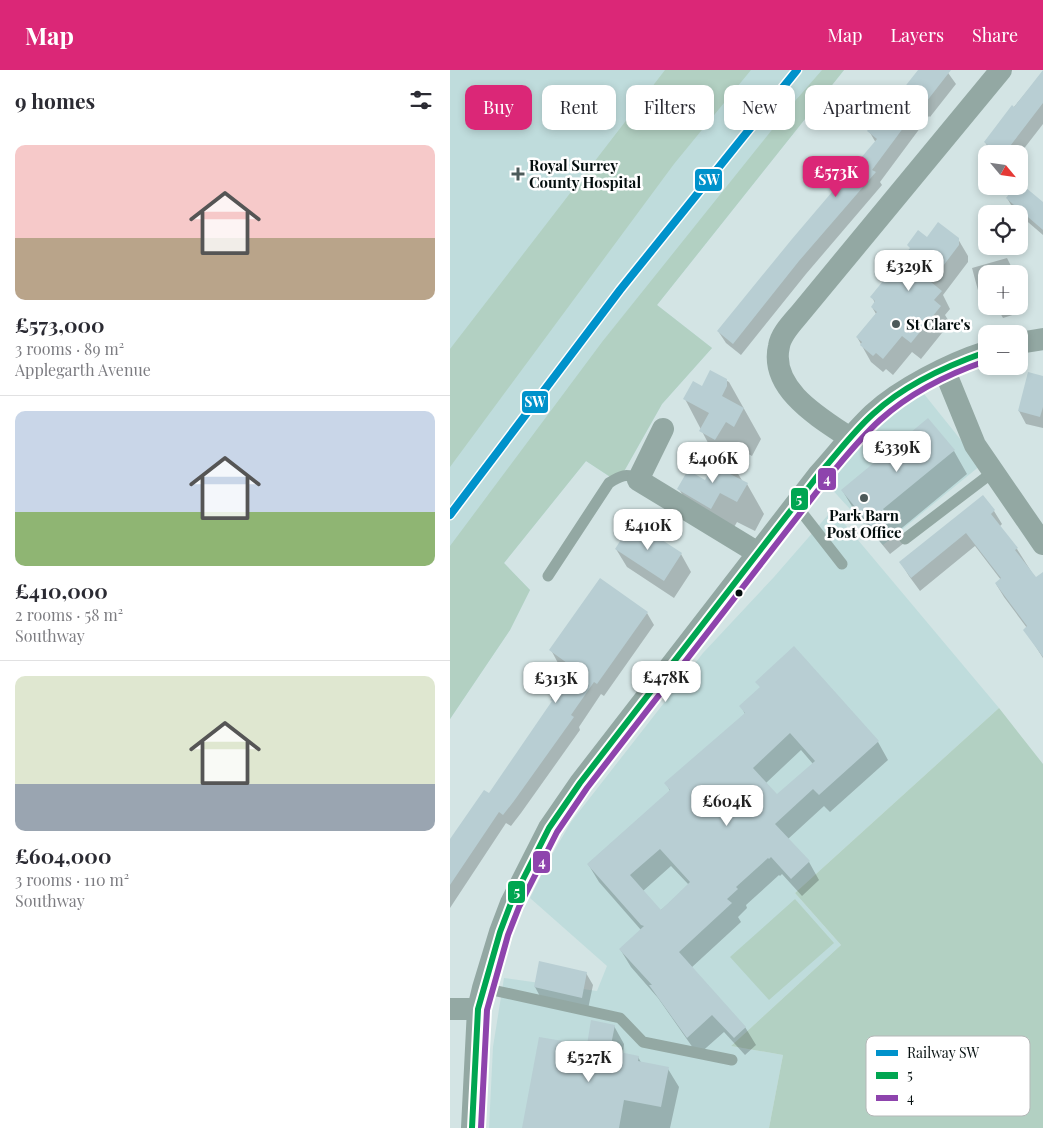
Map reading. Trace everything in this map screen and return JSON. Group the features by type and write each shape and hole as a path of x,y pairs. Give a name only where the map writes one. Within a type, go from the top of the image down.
{"street":[{"path":"850,438 810,411 784,383 780,375 779,345 802,311 1001,70"},
{"path":"1028,342 1043,339"},
{"path":"472,1128 481,998 500,932 511,903 549,828 580,783 758,553 850,438 874,413 901,393 944,369 978,355"},
{"path":"944,369 975,445 1043,544"},
{"path":"663,429 638,480 758,553"},
{"path":"450,1009 481,998"}],"lane":[{"path":"905,539 993,472"},
{"path":"548,576 610,483 626,474 638,480"},
{"path":"796,505 842,564"},
{"path":"481,998 620,1018 643,1042 732,1060"}],"shaded area":[{"path":"450,70 844,70 832,85 805,85 805,119 657,305 712,348 662,404 618,482 586,461 504,563 530,590 510,630 450,719"},
{"path":"920,389 981,465 883,545 827,484 875,420"},
{"path":"828,515 837,515 999,708 795,893 841,945 731,1046 783,1055 769,1128 489,1128 493,1047 504,978 597,991 607,966 530,898 550,858 571,822 703,653 774,577"}],"green space":[{"path":"665,70 751,70 739,85 724,85 724,103 714,115 714,85 653,85"},
{"path":"822,70 844,70 832,85 809,85"},
{"path":"805,90 805,119 657,305 712,348 662,404 618,482 586,461 504,563 530,590 510,630 450,719 450,546 602,342 772,130 795,130 795,101"},
{"path":"626,121 626,130 702,130 674,164 450,467 450,349"},
{"path":"999,708 1043,764 1043,1128 769,1128 783,1055 731,1046 841,945 795,893"},
{"path":"795,899 834,943 769,1000 730,957"}],"building":[{"path":"918,70 951,70 928,100 928,85 906,85"},
{"path":"1043,70 1043,103 1011,145 988,145 984,142 1012,105 1014,107"},
{"path":"902,130 872,170 876,172 799,261 733,344 717,331 877,139 867,131"},
{"path":"1028,190 1043,202 1043,230 1028,217 1028,205 1014,205 1006,198 1008,195 1028,195"},
{"name":"St Clare's","path":"938,222 959,238 959,245 931,282 942,291 934,300 941,306 911,343 902,336 883,359 876,353 873,356 860,345 862,342 856,337 877,312 871,307 875,301 870,297 910,248 907,245 918,230 927,237"},
{"path":"710,370 727,379 727,386 722,396 744,408 734,427 726,422 715,440 699,431 709,413 683,399 693,381 702,386"},
{"path":"1028,372 1043,376 1043,407 1040,417 1018,411"},
{"path":"928,418 955,450 883,509 892,520 876,532 841,490"},
{"path":"718,456 735,466 730,474 748,483 737,502 720,493 711,509 677,489 688,470 705,480"},
{"path":"983,495 995,510 991,514 1018,548 1015,550 1036,577 1043,572 1043,657 1023,630 1027,626 995,583 1001,578 966,533 911,578 899,562"},
{"path":"633,521 682,553 664,581 615,549"},
{"path":"600,578 648,612 597,684 594,682 571,715 574,717 514,801 503,815 499,812 450,885 450,839 484,790 489,793 552,701 550,700 553,697 547,693 567,663 549,650"},
{"path":"794,646 879,741 819,795 813,789 775,824 810,861 791,879 771,857 768,858 736,887 738,889 727,899 732,903 679,952 746,1027 734,1038 712,1015 687,1038 649,985 652,985 619,949 644,926 641,925 587,864 670,790 664,783 745,713 739,706 760,687 755,682","holes":["790,733 815,761 777,794 753,768","660,849 690,882 661,910 630,875"]},
{"path":"539,961 587,972 582,998 534,987"},
{"path":"591,1020 615,1025 610,1050 639,1056 638,1061 669,1067 661,1107 624,1100 619,1128 522,1128 539,1037 587,1045"}],"rail line":[{"name":"SW","path":"450,515 620,290 797,70"}],"transit line":[{"name":"5","path":"472,1128 478,1009 500,932 511,903 549,828 580,783 819,474 859,428 885,404 912,385 941,370 978,355"},
{"name":"4","path":"481,1128 487,1010 508,935 519,907 557,832 587,788 826,480 859,442 873,427 904,401 944,378 978,364"}],"place":[{"name":"Royal Surrey County Hospital","path":"518,174"},
{"name":"St Clare's","path":"896,324"},
{"name":"Park Barn Post Office","path":"864,498"}]}
